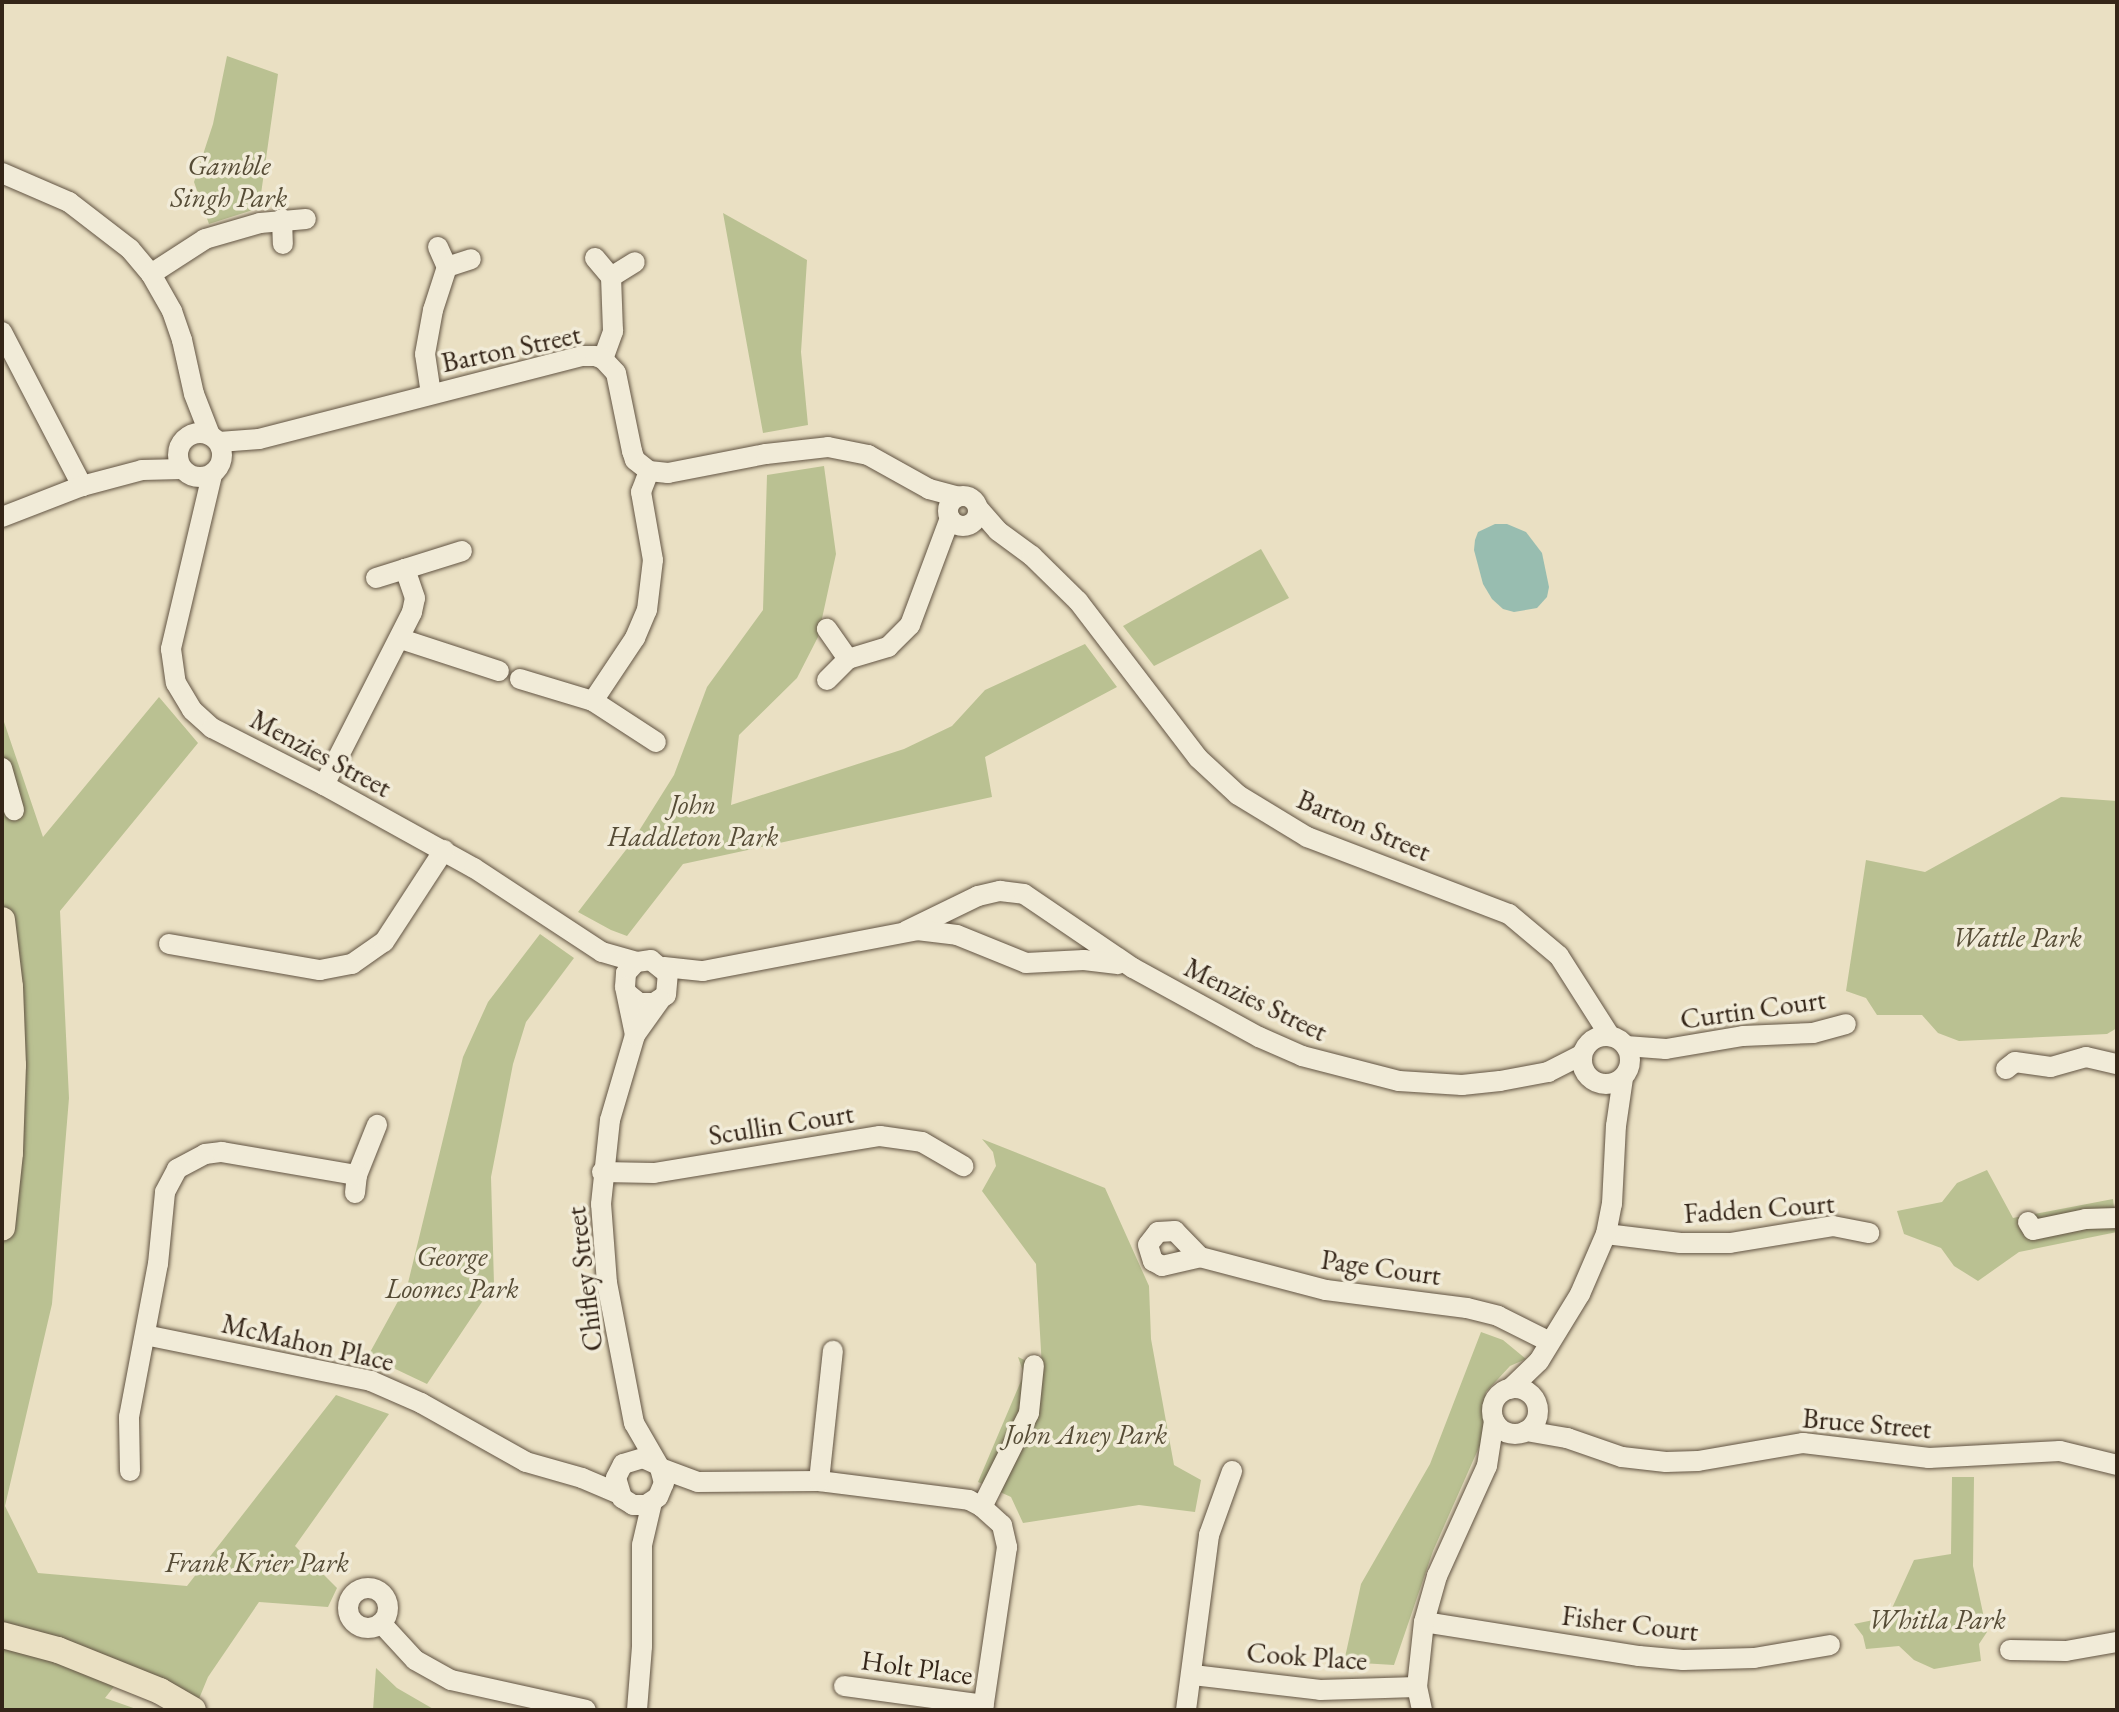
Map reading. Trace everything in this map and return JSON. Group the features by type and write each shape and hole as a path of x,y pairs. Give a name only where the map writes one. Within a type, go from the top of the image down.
{"main road":[{"path":"2,920 10,987 13,1065 10,1153 2,1228"},
{"path":"2,1635 58,1650 160,1691 193,1710"},
{"path":"2,1647 55,1660 82,1661"}],"street":[{"path":"2,173 69,202 130,249 151,274 172,311 194,394 184,442 186,472 203,512"},
{"path":"151,274 205,239 282,219 306,219"},
{"path":"282,219 283,244"},
{"path":"431,394 425,354 433,308 447,267 438,247"},
{"path":"595,258 611,277 613,331 603,359"},
{"path":"447,267 471,259"},
{"path":"611,277 635,262"},
{"path":"2,332 82,486"},
{"name":"Barton Street","path":"184,442 259,439 582,356 603,359 616,373 635,460 649,471"},
{"name":"Menzies Street","path":"194,394 223,457 203,512 171,649 176,683 192,710 212,728 444,850 602,952 636,962"},
{"name":"Barton Street","path":"216,470 259,439"},
{"path":"142,470 184,442"},
{"path":"593,701 635,638 647,610 653,560 641,492 649,471 668,473 766,454 828,447 868,455 929,489 961,514 930,565 910,625 900,638 875,653 848,659 827,680"},
{"path":"2,517 82,486 142,470 216,470"},
{"name":"Barton Street","path":"961,514 998,531 1032,556 1078,601 1198,758 1238,795 1307,837 1509,914 1559,956 1591,1008 1618,1041"},
{"path":"376,578 462,551"},
{"path":"324,785 401,639 415,598 405,569"},
{"path":"827,629 848,659"},
{"path":"401,639 499,671"},
{"path":"520,679 593,701 656,742"},
{"path":"3,778 14,810"},
{"path":"169,944 320,970 352,964 384,942 444,850"},
{"name":"Menzies Street","path":"906,931 978,896 1000,891 1021,893 1047,907 1079,933 1133,968 1259,1037 1346,1069 1399,1081 1462,1085 1548,1072 1591,1080"},
{"name":"Menzies Street","path":"664,967 703,971 906,931 949,933 1026,963 1091,960 1133,968"},
{"name":"Menzies Street","path":"602,952 626,987"},
{"path":"651,960 664,967 670,981 663,998 639,1003 626,987 636,962 651,960"},
{"name":"Menzies Street","path":"663,998 703,971"},
{"name":"Chifley Street","path":"626,987 635,1035"},
{"name":"Chifley Street","path":"658,1466 634,1423 607,1283 602,1239 602,1172 610,1120 635,1035 663,998"},
{"path":"1591,1008 1586,1048 1591,1080 1616,1126"},
{"name":"Curtin Court","path":"1618,1041 1666,1049 1743,1036 1813,1033 1846,1024"},
{"path":"1422,1710 1417,1687 1424,1622 1437,1576 1487,1466 1494,1401 1539,1361 1580,1294 1606,1234 1615,1181 1616,1126 1626,1073 1618,1041"},
{"name":"Menzies Street","path":"1548,1072 1586,1048 1618,1041"},
{"name":"Curtin Court","path":"1591,1080 1610,1084 1666,1049"},
{"path":"2006,1069 2015,1062 2051,1067 2086,1057 2117,1064"},
{"path":"130,1471 129,1417 158,1264 165,1192 177,1169 205,1154 222,1152 291,1165 356,1184 377,1125"},
{"name":"Scullin Court","path":"602,1172 654,1173 880,1136 922,1142 963,1166"},
{"path":"2028,1222 2033,1230 2086,1219 2117,1218"},
{"name":"Fadden Court","path":"1606,1234 1692,1243 1730,1243 1833,1226 1869,1233"},
{"name":"Page Court","path":"1200,1257 1326,1290 1467,1308 1498,1316 1550,1342"},
{"name":"McMahon Place","path":"145,1335 371,1381 421,1403 504,1452 544,1469 582,1478 622,1498"},
{"path":"819,1481 833,1351"},
{"path":"1487,1466 1537,1418 1539,1361"},
{"path":"982,1507 1029,1413 1034,1365"},
{"path":"1510,1389 1525,1390 1536,1403"},
{"name":"Bruce Street","path":"1536,1403 1567,1438"},
{"path":"1494,1421 1508,1433 1524,1432"},
{"name":"Chifley Street","path":"621,1467 634,1423"},
{"name":"Bruce Street","path":"1524,1432 1567,1438 1622,1457 1666,1462 1698,1461 1803,1443 1929,1458 2060,1451 2117,1465"},
{"path":"642,1545 622,1498 621,1467 636,1458 698,1482"},
{"path":"637,1710 642,1646 642,1545 655,1500 664,1483 658,1466"},
{"name":"McMahon Place","path":"582,1478 621,1467"},
{"path":"1186,1710 1209,1535 1232,1471"},
{"path":"622,1498 639,1506 698,1482 819,1481 969,1500 982,1507 1002,1525 1007,1547 983,1707"},
{"name":"Fisher Court","path":"1424,1622 1683,1660 1754,1658 1830,1645"},
{"path":"381,1623 415,1660 451,1680 586,1710"},
{"path":"2010,1650 2066,1651 2117,1642"},
{"name":"Cook Place","path":"1193,1675 1320,1690 1417,1687"},
{"name":"Holt Place","path":"844,1686 983,1707"}],"green space":[{"name":"Gamble Singh Park","path":"227,56 278,74 259,208 209,224 194,182 213,124"},
{"path":"723,213 807,260 801,352 808,425 763,433"},
{"name":"John Haddleton Park","path":"824,466 836,554 818,637 797,678 739,735 731,805 904,749 952,726 985,690 1085,644 1117,687 985,757 992,797 683,864 627,936 611,930 578,912 632,842 674,775 707,687 763,610 767,475"},
{"path":"1261,549 1289,598 1154,666 1123,626"},
{"name":"Frank Krier Park","path":"159,697 198,743 60,911 69,1098 52,1304 5,1506 38,1573 187,1586 336,1395 389,1414 295,1546 337,1588 328,1607 259,1602 208,1677 196,1706 124,1674 105,1698 139,1710 2,1710 2,716 43,837"},
{"name":"Wattle Park","path":"2061,797 2117,801 2117,1028 2107,1034 1959,1041 1938,1033 1922,1015 1877,1015 1866,998 1846,991 1866,860 1925,872"},
{"name":"George Loomes Park","path":"540,934 574,958 526,1022 513,1064 491,1177 494,1284 427,1384 368,1356 408,1283 463,1057 488,1002"},
{"name":"John Aney Park","path":"982,1139 1105,1188 1149,1286 1151,1339 1174,1465 1201,1480 1195,1512 1139,1505 1023,1523 1011,1497 978,1482 1024,1374 1018,1357 1042,1368 1036,1264 982,1191 996,1166 993,1152"},
{"path":"1987,1170 2013,1218 2113,1199 2117,1232 2019,1252 1978,1281 1954,1266 1941,1248 1904,1234 1897,1211 1942,1202 1957,1183"},
{"path":"1481,1332 1503,1340 1526,1359 1510,1366 1486,1392 1483,1408 1488,1427 1433,1551 1394,1665 1344,1662 1361,1584 1430,1464"},
{"name":"Whitla Park","path":"1952,1477 1974,1477 1973,1566 1987,1632 1979,1644 1981,1661 1934,1669 1914,1660 1899,1646 1866,1649 1863,1636 1854,1624 1888,1617 1914,1560 1951,1554"},
{"path":"376,1668 397,1688 435,1710 373,1710"}],"water":[{"path":"1495,524 1507,524 1526,532 1542,553 1549,587 1547,597 1537,608 1514,612 1503,609 1483,584 1474,550 1475,540 1478,532"}]}
